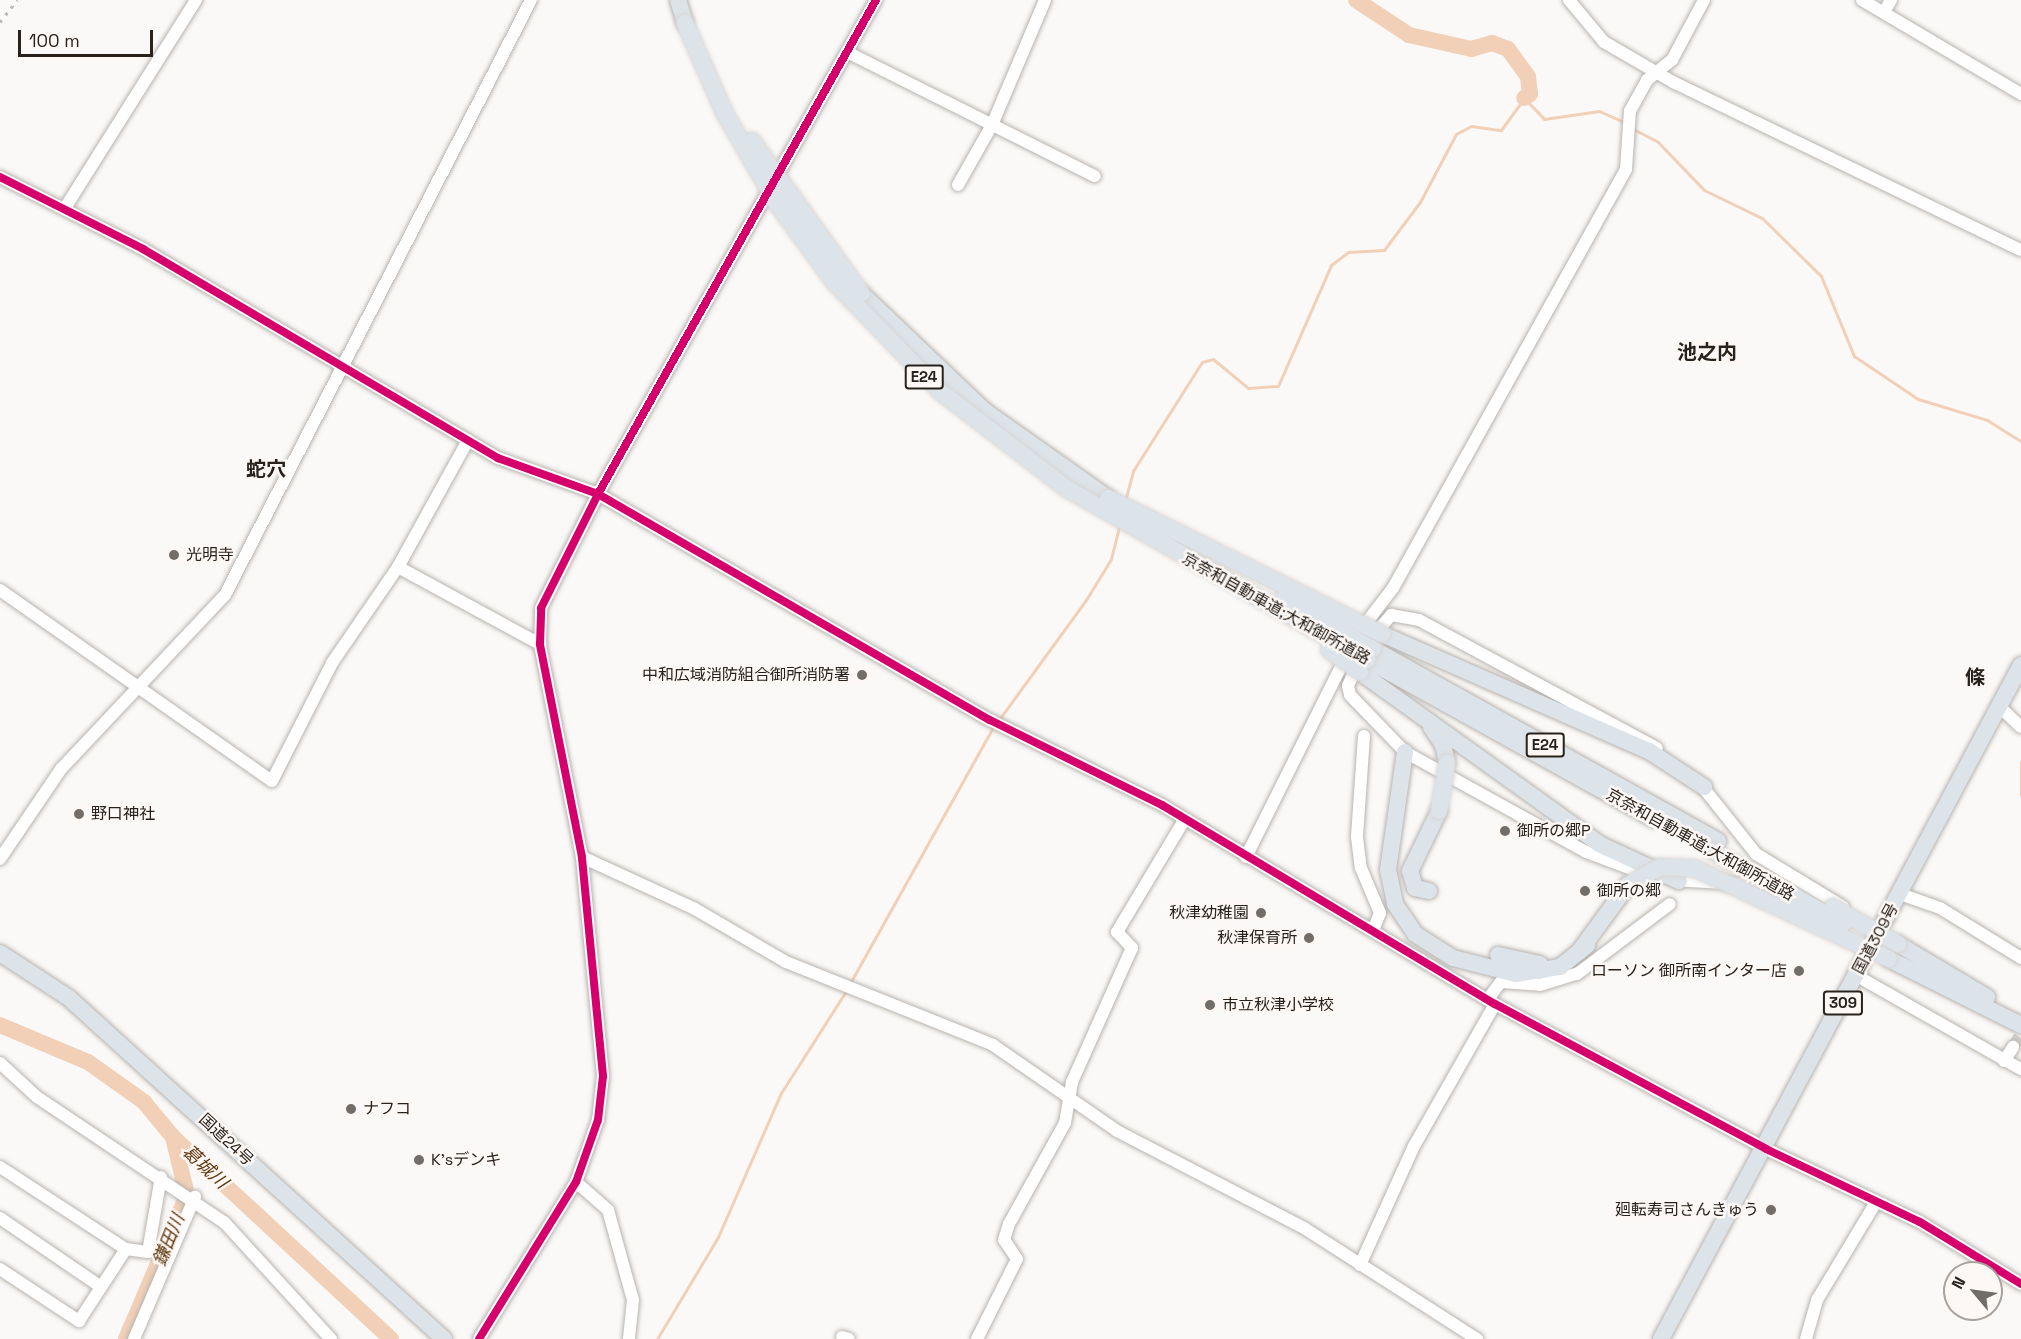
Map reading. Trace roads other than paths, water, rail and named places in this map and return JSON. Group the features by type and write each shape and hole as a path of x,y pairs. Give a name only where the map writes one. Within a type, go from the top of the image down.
{"highway":[{"name":"京奈和自動車道;大和御所道路","path":"678,0 685,23 724,112 776,202 835,283 903,357 980,425 1066,488 1283,613 1715,846 1893,952 2021,1017"},
{"name":"京奈和自動車道;大和御所道路","path":"685,23 758,152 862,294 986,412 1108,498 1367,660"},
{"path":"1108,498 1382,634 1649,751 1704,787"},
{"path":"1367,660 1418,713 1443,745 1447,763 1439,811 1410,871 1415,888 1429,891 1416,892 1403,884 1390,845"},
{"name":"国道309号","path":"1660,1339 1766,1149 2021,665"},
{"path":"1418,713 1615,854 1679,880"},
{"path":"1405,752 1390,845 1395,904 1415,934 1442,953 1528,974 1560,968 1587,945 1628,885 1660,867 1694,868 1893,952 2021,1024"},
{"path":"1498,956 1547,964 1587,945"},
{"name":"国道24号","path":"0,953 78,1006 444,1339"}],"street":[{"path":"64,208 195,0"},
{"path":"0,859 61,769 225,595 341,366 418,228 531,0"},
{"path":"479,1339 576,1182 598,1120 603,1076 582,857 540,644 541,608 549,584 598,494 876,0"},
{"path":"958,185 992,125 1045,0"},
{"path":"1569,0 1604,42 1798,145 2021,250"},
{"path":"1246,857 1311,718 1367,620 1393,588 1626,169 1630,111 1657,71 1672,60 1704,0"},
{"path":"1862,0 2021,94"},
{"path":"1884,12 1892,0"},
{"path":"847,52 1095,176"},
{"path":"0,177 64,208 468,440 598,494 990,720 1185,819 1492,1002 1766,1149 1875,1204 1920,1222 2021,1284"},
{"path":"0,590 272,781 332,663 398,567 468,440"},
{"path":"398,567 540,644"},
{"path":"1873,947 1766,891 1725,883 1679,880 1636,872 1586,852 1405,752 1365,716 1348,686 1379,624 1400,614 1459,638 1628,730 1704,787 1746,843 1776,869 1883,928"},
{"path":"1999,706 2021,727"},
{"path":"1364,736 1357,837 1361,868 1380,913 1373,930"},
{"path":"977,1339 1017,1259 1004,1240 1009,1224 1065,1123 1070,1096 1132,948 1117,932 1185,819"},
{"path":"1725,883 1746,866 1746,843"},
{"path":"582,857 695,909 786,962 971,1034 1070,1096 1117,1131 1304,1228 1359,1265 1461,1324 1477,1339"},
{"path":"1900,894 1940,908 2021,958"},
{"path":"1359,1265 1414,1146 1501,982 1540,985 1577,974 1670,904"},
{"path":"1857,976 2021,1069"},
{"path":"2004,1060 2013,1047"},
{"path":"0,1063 37,1097 195,1197 225,1222 331,1339"},
{"path":"0,1167 126,1250 148,1252 164,1179"},
{"path":"576,1182 608,1210 633,1300 629,1339"},
{"path":"134,1339 195,1197"},
{"path":"1806,1339 1817,1300 1875,1204"},
{"path":"0,1218 102,1287"},
{"path":"0,1269 79,1321 126,1250"}],"waterway":[{"path":"1356,0 1409,35 1471,49 1492,43 1508,49 1528,77 1530,94 1524,98"},
{"path":"1125,501 1133,471 1202,362 1213,359 1248,388 1278,386 1331,265 1348,252 1384,250 1420,202 1456,134 1471,126 1501,130 1524,98"},
{"path":"1525,99 1544,119 1599,111 1626,123"},
{"path":"1633,129 1658,142 1704,190 1762,218 1821,276 1854,356 1918,399 1987,420 2021,441"},
{"path":"998,721 1086,600 1111,559 1120,524"},
{"path":"849,985 994,726"},
{"path":"2021,762 2021,795"},
{"path":"657,1339 718,1237 781,1093 846,991"},
{"name":"葛城川","path":"0,1025 88,1062 144,1102 173,1137 391,1339"},
{"name":"鎌田川","path":"126,1339 187,1195 173,1137"}],"tunnel":[{"path":"2013,1047 2021,1034"}],"railway":[{"path":"0,22 17,0"}],"place":[{"name":"光明寺","path":"174,555"},
{"name":"中和広域消防組合御所消防署","path":"862,675"},
{"name":"野口神社","path":"79,814"},
{"name":"御所の郷P","path":"1505,831"},
{"name":"御所の郷","path":"1585,891"},
{"name":"秋津幼稚園","path":"1261,913"},
{"name":"秋津保育所","path":"1309,938"},
{"name":"ローソン 御所南インター店","path":"1799,971"},
{"name":"市立秋津小学校","path":"1210,1005"},
{"name":"ナフコ","path":"351,1109"},
{"name":"K'sデンキ","path":"419,1160"},
{"name":"廻転寿司さんきゅう","path":"1771,1210"}],"district":[{"name":"池之内","path":"1707,352"},
{"name":"蛇穴","path":"266,469"},
{"name":"條","path":"1975,677"}]}
